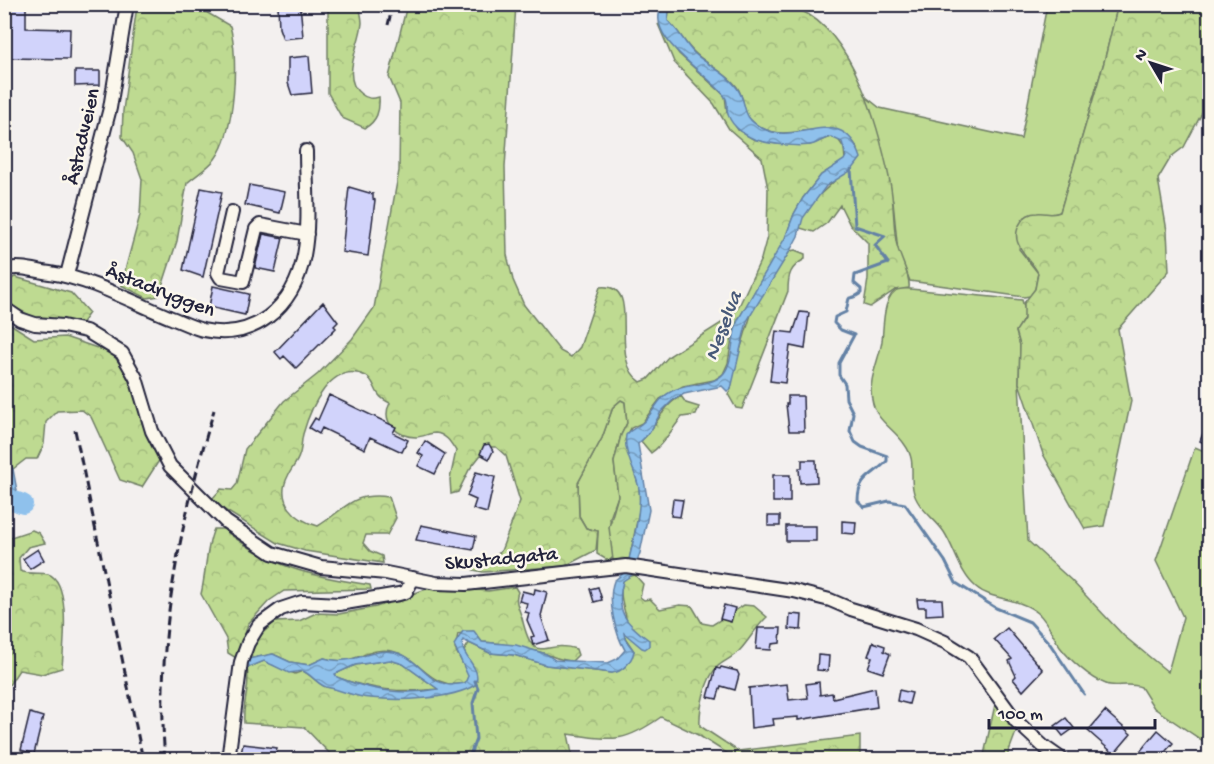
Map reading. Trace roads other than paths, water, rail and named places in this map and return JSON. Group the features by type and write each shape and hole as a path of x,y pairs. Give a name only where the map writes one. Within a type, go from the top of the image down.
{"street":[{"name":"Åstadveien","path":"67,275 110,108 127,4"},
{"name":"Åstadryggen","path":"4,270 24,269 67,275 203,330 228,333 250,328 278,308 294,288 306,250 306,151"},
{"path":"232,212 218,273 221,278 243,282 256,229 260,225 307,234"},
{"name":"Skustadgata","path":"4,308 20,319 35,324 63,326 86,331 122,353 136,378 152,431 170,466 243,536 272,553 302,564 466,584 632,567 815,596 916,629 945,642 969,657 1016,721 1043,746 1063,759"},
{"path":"228,759 240,670 244,653 259,625 281,609 302,602 339,604 385,598 406,592 412,578"}],"water":[{"path":"663,5 678,5 669,9 668,21 694,53 733,83 741,94 747,115 755,124 776,133 831,128 843,132 853,141 861,158 852,170 826,186 803,218 798,236 790,251 747,321 731,389 727,391 722,386 684,394 673,400 661,412 650,432 638,444 649,510 640,553 632,575 623,581 620,600 628,622 649,640 649,646 642,648 624,633 625,639 634,651 633,655 623,668 612,673 546,665 514,655 490,653 463,640 462,646 476,673 475,685 452,694 409,699 382,699 353,695 323,686 303,671 289,673 264,661 247,668 234,665 235,658 248,659 273,654 290,662 309,665 324,658 345,660 391,651 409,658 435,680 453,684 465,683 468,676 454,645 463,631 474,631 482,642 516,645 546,654 555,660 608,663 617,659 625,650 615,626 611,597 614,581 626,571 636,530 640,497 626,448 626,435 645,420 667,394 678,389 713,381 724,373 738,320 785,238 794,214 821,175 844,160 846,156 842,142 831,137 814,144 793,145 775,144 749,137 730,120 725,97 669,42 661,30 659,17","holes":["390,660 403,664 438,689 399,692 349,682 335,674 355,665"]},
{"path":"5,459 13,469 17,491 5,525"}],"waterway":[{"path":"851,169 855,226 885,236 875,245 888,263 855,275 854,283 861,289 861,293 849,299 846,312 835,317 834,323 841,330 854,335 839,363 839,375 845,384 846,399 853,413 850,431 855,442 862,447 887,456 887,461 863,482 858,501 864,507 889,501 905,504 945,561 956,583 996,608 1030,622 1050,644 1084,694"},
{"name":"Neselva","path":"15,501 23,504"},
{"path":"468,760 476,739 473,703 478,688 475,681"}],"railway":[{"path":"388,25 393,4"},
{"path":"165,760 164,670 173,583 191,496 214,410"},
{"path":"75,430 143,760"}]}
